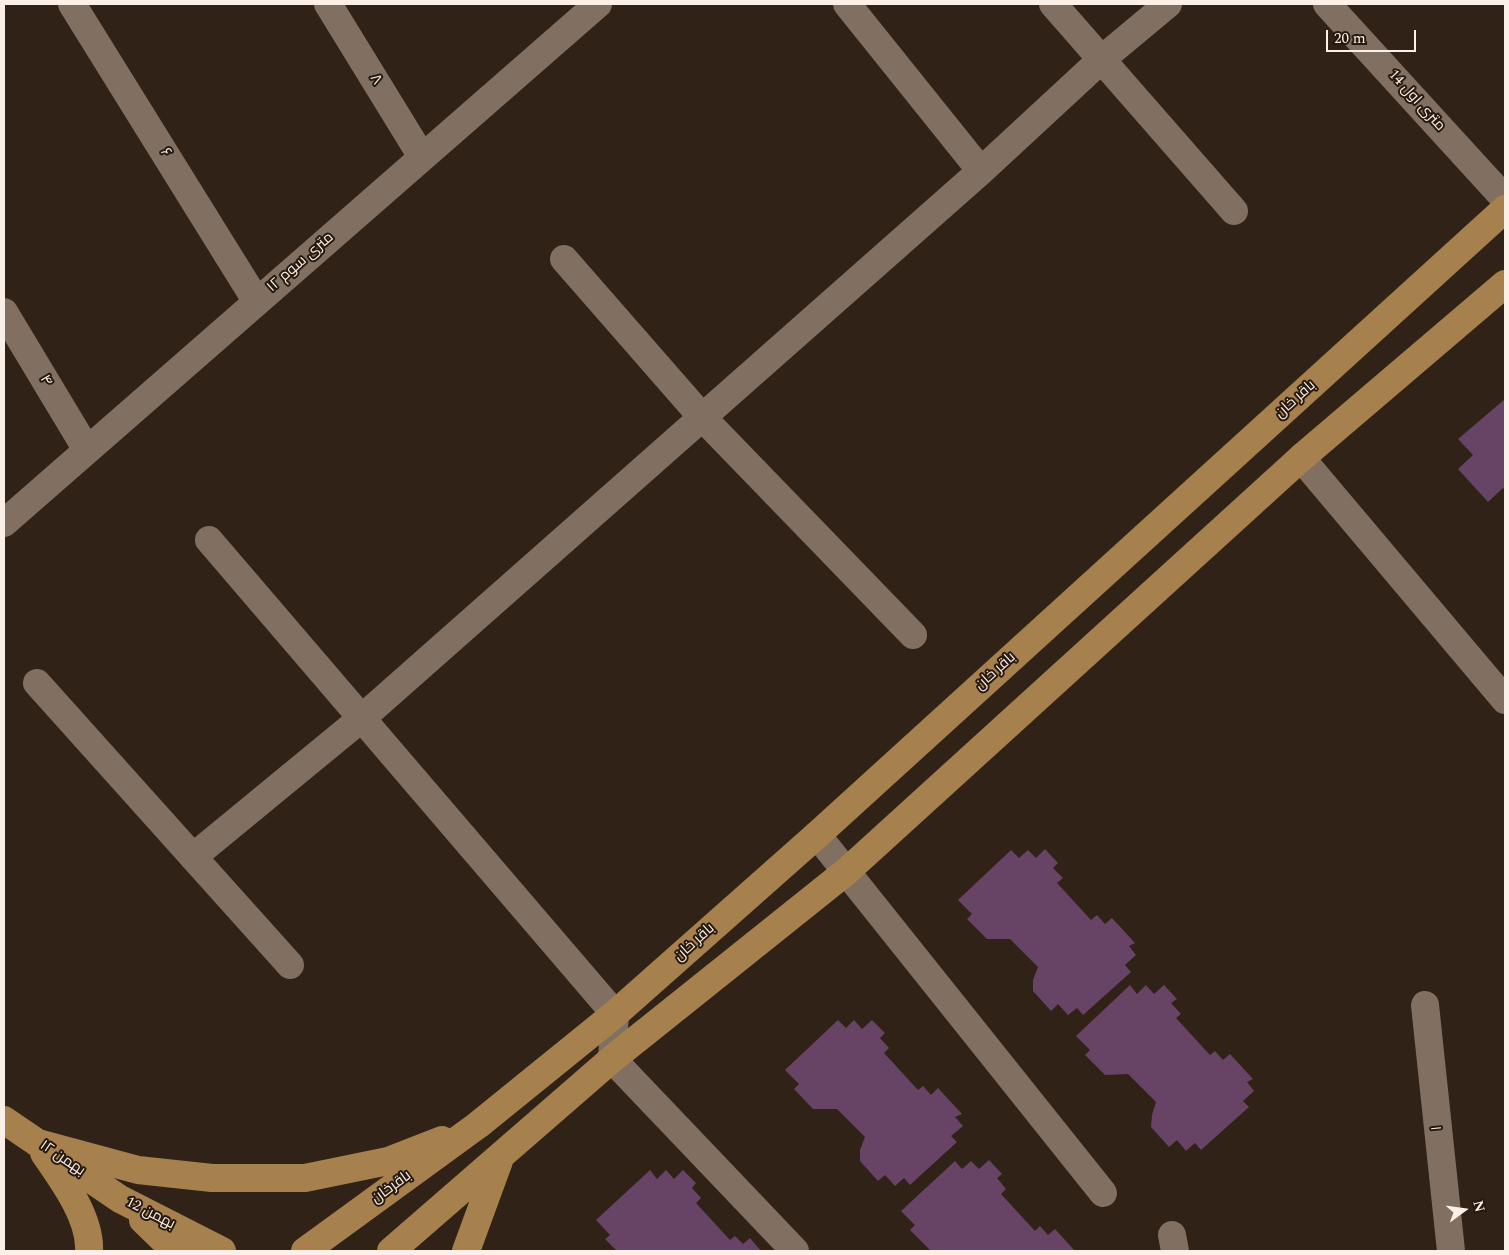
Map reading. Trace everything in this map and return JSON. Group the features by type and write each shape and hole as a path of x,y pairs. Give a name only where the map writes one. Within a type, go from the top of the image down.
{"main road":[{"name":"باقر خان","path":"478,1125 615,1014 816,835 1505,209"},
{"path":"391,1251 612,1059 847,871 1301,458 1505,284"},
{"name":"۱۲ بهمن","path":"4,1120 120,1199"},
{"path":"38,1143 138,1170 212,1178 305,1178 388,1160 478,1125"},
{"name":"باقرخان","path":"305,1251 478,1125"},
{"path":"38,1143 74,1198 90,1240 89,1251"},
{"path":"466,1251 500,1158"},
{"name":"12 بهمن","path":"120,1199 175,1251"},
{"name":"12 بهمن","path":"120,1199 222,1251"}],"street":[{"name":"۶","path":"72,4 257,302"},
{"name":"۸","path":"328,4 422,157"},
{"path":"847,4 981,171"},
{"path":"1053,4 1234,211"},
{"path":"193,857 362,718 981,171 1102,59 1168,4"},
{"name":"14 متری اول","path":"1327,4 1505,199"},
{"name":"۱۲ متری سوم","path":"4,523 422,157 582,10"},
{"path":"564,259 702,417 913,635"},
{"name":"۴","path":"4,312 87,450"},
{"path":"1301,458 1505,700"},
{"path":"209,540 615,1014 612,1059 795,1251"},
{"path":"38,683 290,965"},
{"path":"816,835 847,871 890,928 1103,1193"},
{"name":"۱","path":"1425,1005 1451,1251"}],"building":[{"path":"1505,399 1505,490 1503,488 1488,502 1458,469 1473,455 1458,439"},
{"path":"1045,849 1058,863 1053,868 1063,878 1057,883 1091,920 1097,915 1105,924 1112,918 1135,943 1129,946 1136,955 1125,965 1131,972 1083,1015 1077,1008 1068,1015 1058,1004 1051,1011 1033,991 1033,980 1038,967 1010,939 987,939 967,919 972,914 958,900 1011,850 1019,858 1028,850 1036,858"},
{"path":"1130,985 1137,994 1146,985 1154,994 1164,985 1177,999 1171,1003 1181,1014 1176,1018 1210,1055 1215,1051 1223,1060 1230,1054 1253,1079 1247,1082 1254,1091 1243,1101 1249,1107 1201,1150 1195,1143 1186,1151 1177,1140 1169,1147 1151,1127 1156,1102 1128,1074 1105,1075 1085,1055 1090,1050 1076,1036"},
{"path":"838,1020 846,1028 854,1020 862,1029 872,1020 885,1033 880,1038 889,1048 884,1053 918,1090 923,1086 931,1095 938,1088 962,1114 955,1117 963,1126 951,1136 957,1142 910,1185 904,1178 895,1186 885,1175 878,1181 860,1161 860,1150 865,1137 837,1109 813,1109 794,1089 799,1084 785,1070"},
{"path":"989,1160 1002,1174 997,1178 1006,1189 1001,1194 1035,1231 1040,1226 1048,1235 1055,1229 1075,1251 930,1250 910,1230 915,1225 901,1211 955,1161 962,1169 971,1161 979,1169"},
{"path":"650,1170 657,1179 666,1170 674,1179 683,1170 696,1183 692,1188 701,1198 696,1203 730,1240 735,1236 743,1244 750,1238 761,1251 617,1251 605,1239 610,1235 596,1220"}]}
